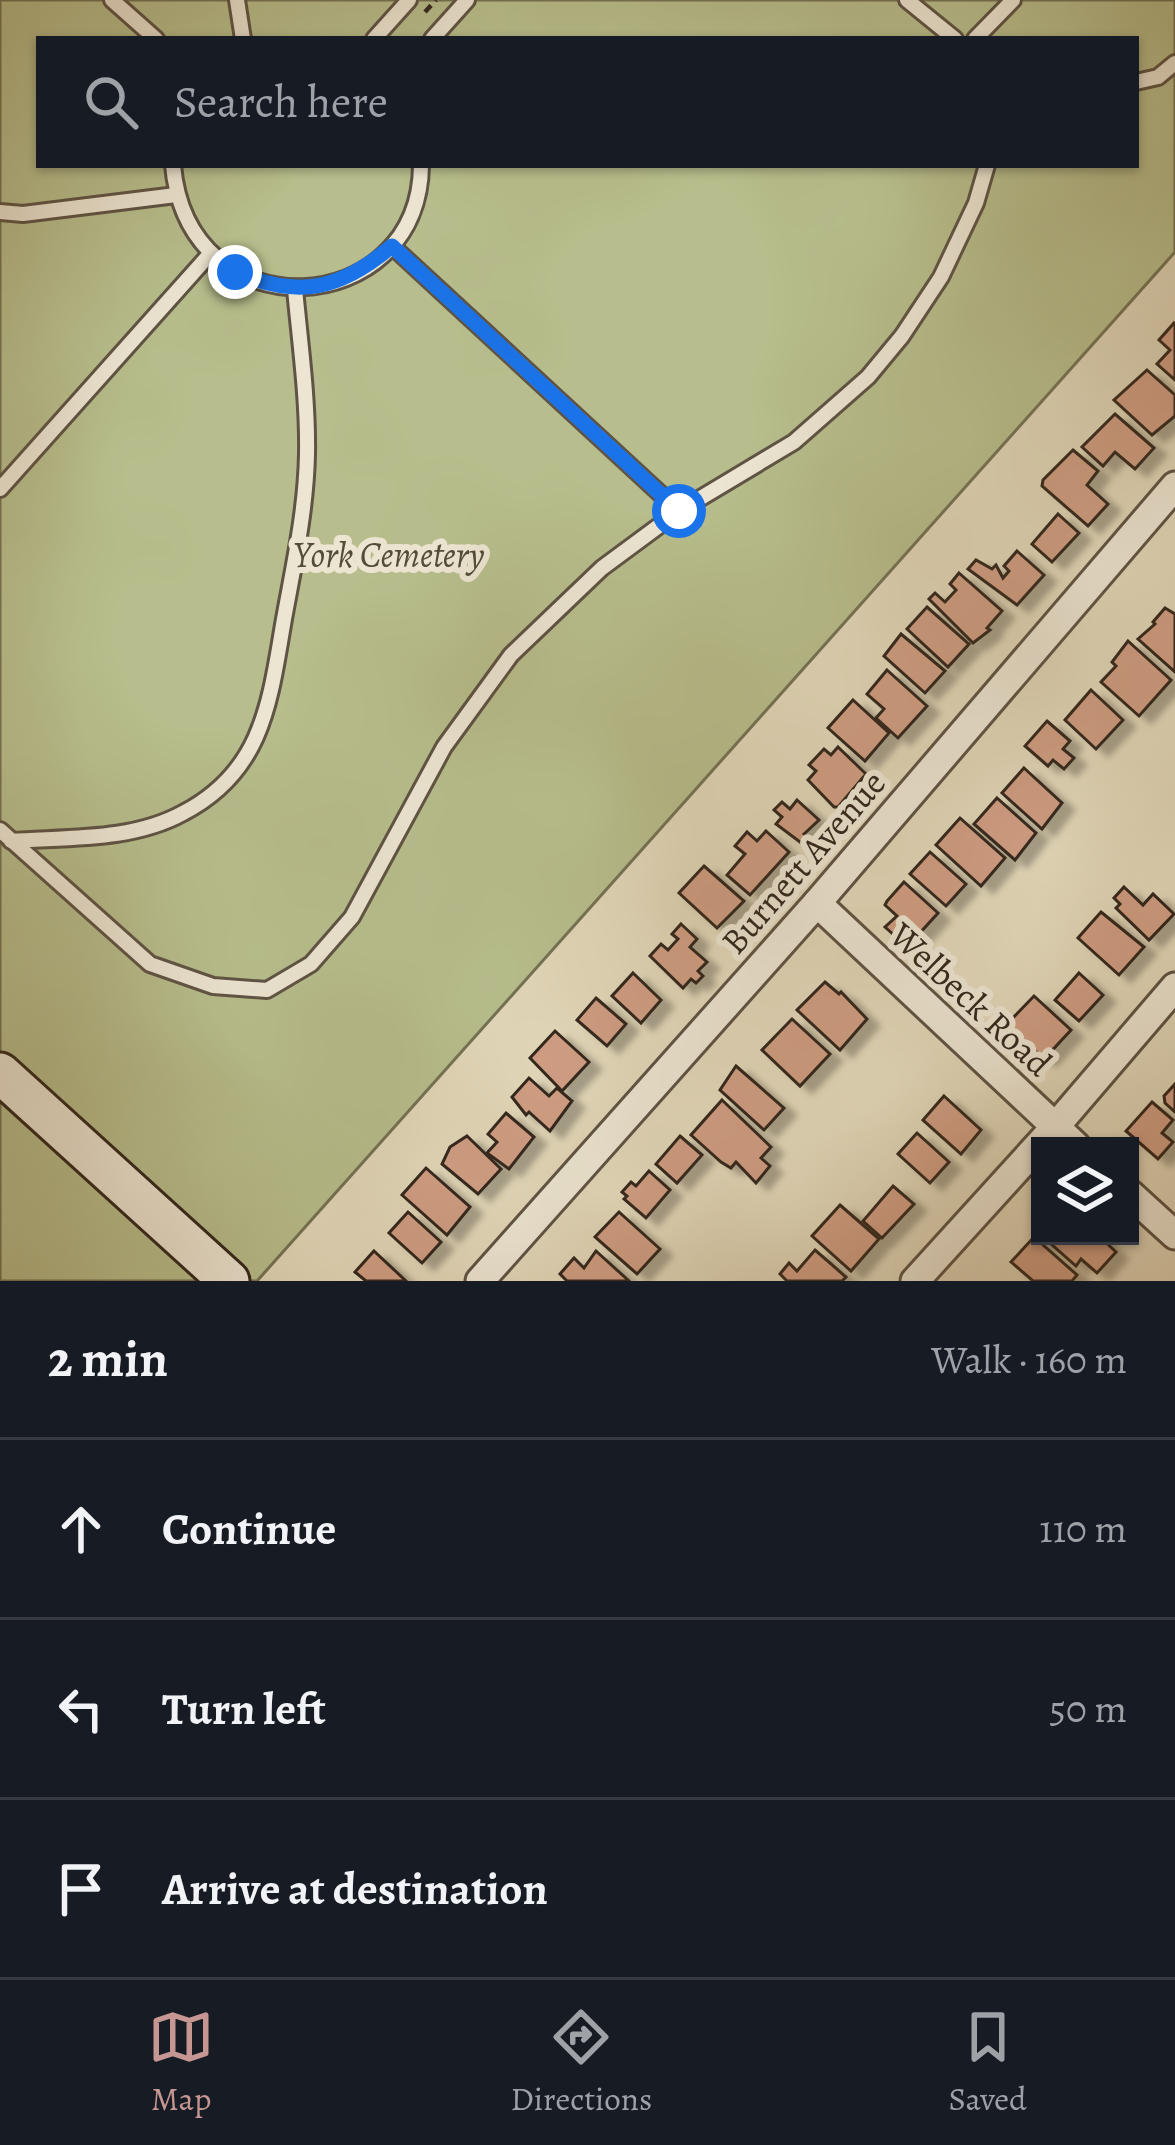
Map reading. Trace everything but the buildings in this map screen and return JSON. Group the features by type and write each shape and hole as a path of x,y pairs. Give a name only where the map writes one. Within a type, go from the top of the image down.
{"street":[{"name":"Burnett Avenue","path":"481,1281 817,903 1175,486"},
{"name":"Welbeck Road","path":"817,903 1065,1137"},
{"path":"1065,1137 1175,987"},
{"path":"0,1073 229,1281"},
{"path":"915,1281 1031,1170"},
{"path":"1139,1202 1175,1234"}],"lane":[{"path":"112,0 153,36"},
{"path":"237,0 243,36"},
{"path":"377,36 409,0"},
{"path":"435,36 466,0"},
{"path":"907,0 951,36"},
{"path":"978,36 1012,0"},
{"path":"1139,81 1158,77 1175,62"},
{"path":"173,168 176,195 189,226 210,254 249,278 295,289 331,284 364,270 392,246 411,216 422,168"},
{"path":"6,836 150,964 213,986 267,991 311,964 352,917 444,747 511,655 602,568 679,511 794,442 868,377 941,278 976,203 986,168"},
{"path":"0,212 23,214 176,195"},
{"path":"392,246 679,511"},
{"path":"0,489 210,254"},
{"path":"6,836 146,828 207,797 229,780 248,755 271,699 304,504 306,435 295,289"}],"green space":[{"name":"York Cemetery","path":"0,0 1175,0 1175,252 257,1281 0,1281"}],"route":[{"path":"235,272 264,284 295,289 331,284 364,270 392,246 679,511"}]}
